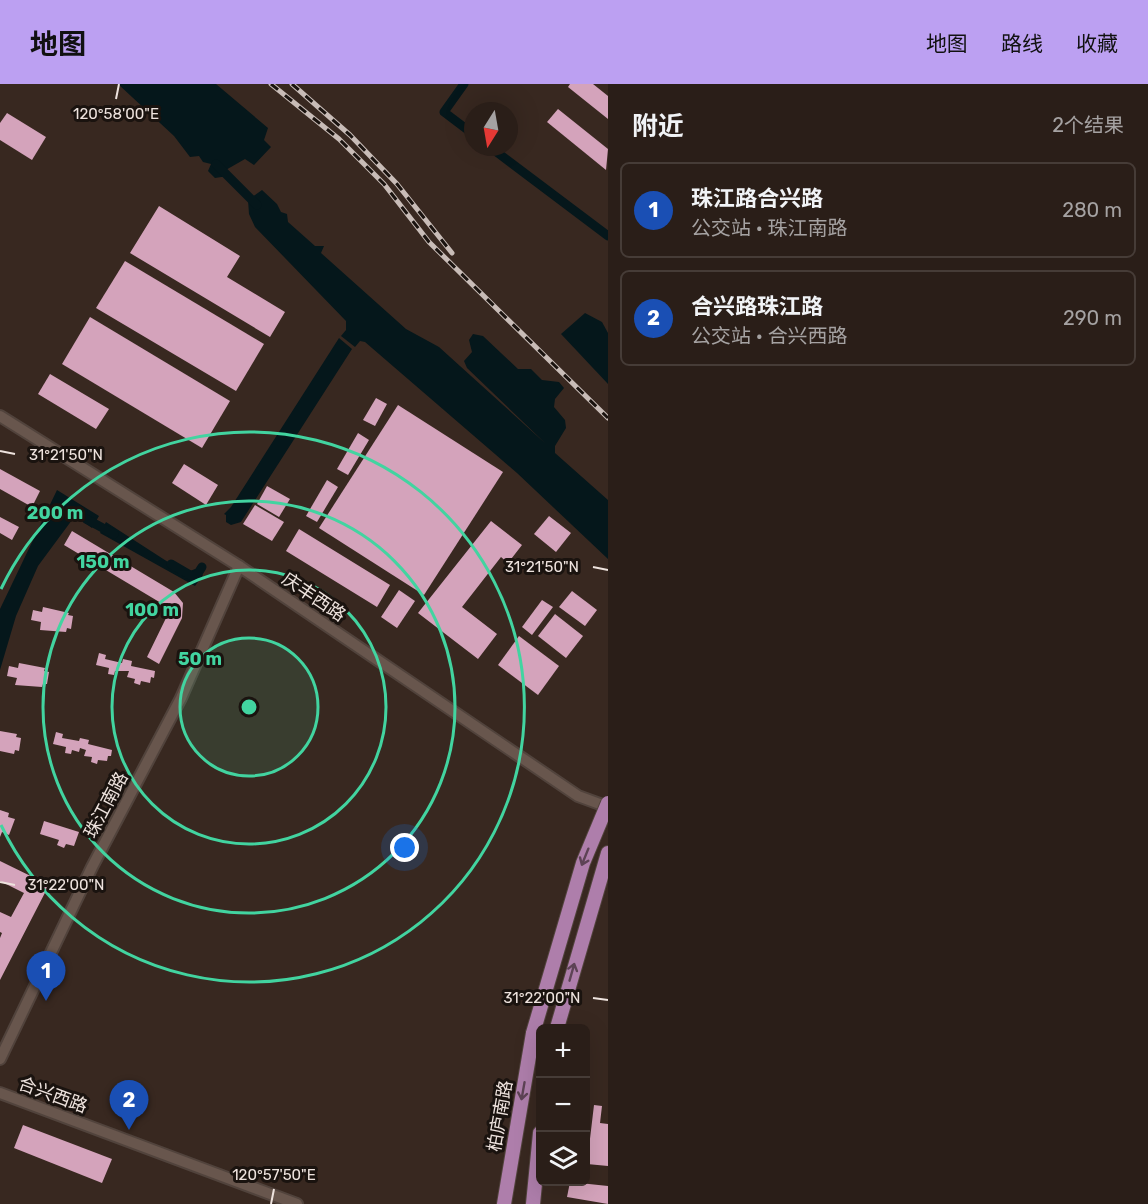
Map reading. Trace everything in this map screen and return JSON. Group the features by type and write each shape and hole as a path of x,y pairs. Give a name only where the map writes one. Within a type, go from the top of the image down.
{"main road":[{"name":"柏庐南路","path":"504,1204 533,1033 582,863 608,805"},
{"path":"557,1024 608,854"},
{"path":"533,1204 536,1174"}],"street":[{"name":"庆丰西路","path":"0,416 239,566 578,796 608,805"},
{"name":"珠江南路","path":"0,1059 92,867 182,698 239,566"},
{"name":"合兴西路","path":"0,1093 297,1204"}],"shaded area":[{"path":"118,84 216,84 268,128 264,140 271,147 254,165 245,159 224,171 228,176 215,178 208,171 211,164 203,162 199,156 190,157 174,136"},
{"path":"262,190 277,204 281,212 287,214 288,222 315,246 324,246 321,253 406,329 439,347 546,444 467,368 464,361 472,352 469,340 473,334 483,336 518,369 531,369 542,380 559,382 564,388 555,399 554,407 565,420 566,428 555,446 555,453 608,500 608,559 517,473 365,342 360,341 355,347 341,336 346,330 346,321 255,227 249,214 248,200"},
{"path":"585,313 602,322 608,333 608,384 561,334"},
{"path":"339,338 352,349 241,522 231,525 226,522 224,514 231,507"},
{"path":"57,490 99,516 92,528 82,521 72,520 38,566 16,616 0,670 0,609"},
{"path":"106,522 185,573 195,569 203,575 195,586 100,533"}],"building":[{"path":"570,84 593,84 608,96 608,119 568,87"},
{"path":"558,109 608,149 606,170 547,122"},
{"path":"7,113 46,137 32,160 0,140 0,123"},
{"path":"159,206 240,256 227,277 285,312 270,337 130,253"},
{"path":"125,261 264,344 236,391 96,308"},
{"path":"90,317 230,401 202,448 62,364"},
{"path":"50,374 109,409 96,429 38,394"},
{"path":"376,398 387,404 375,426 363,420"},
{"path":"398,405 503,472 424,595 319,528"},
{"path":"358,433 369,440 348,475 337,469"},
{"path":"184,464 218,485 206,505 172,483"},
{"path":"0,469 40,491 32,507 0,489"},
{"path":"327,480 338,487 317,522 306,516"},
{"path":"267,486 290,499 279,517 257,504"},
{"path":"255,505 284,522 272,541 243,524"},
{"path":"549,516 571,533 556,552 534,534"},
{"path":"0,517 19,527 12,540 0,533"},
{"path":"491,521 522,545 508,563 501,557 462,607 497,634 478,659 418,613"},
{"path":"299,529 390,585 377,607 286,551"},
{"path":"72,531 174,592 183,603 182,618 159,664 147,657 167,616 166,606 64,545"},
{"path":"399,590 415,601 397,628 381,617"},
{"path":"572,591 597,610 585,626 559,607"},
{"path":"542,600 553,607 532,635 522,627"},
{"path":"43,607 73,616 71,629 67,628 66,632 40,630 41,622 31,620 33,610 42,612"},
{"path":"555,614 583,636 566,658 538,636"},
{"path":"519,636 559,666 538,695 498,665"},
{"path":"99,653 106,655 105,659 122,663 123,659 132,661 131,666 155,671 154,678 151,677 150,683 141,681 140,685 134,683 135,679 127,677 129,671 115,671 114,675 108,674 109,668 96,665"},
{"path":"19,663 45,668 44,671 49,672 47,684 43,684 42,687 15,685 17,678 7,676 9,666 18,668"},
{"path":"0,731 17,734 16,737 21,738 19,751 15,750 14,754 0,751"},
{"path":"56,732 63,734 62,738 89,740 88,744 112,750 111,756 108,756 107,761 98,760 97,764 91,762 92,757 84,756 86,750 80,748 79,752 72,750 71,754 65,753 66,747 53,744"},
{"path":"0,810 9,813 8,817 15,819 9,835 2,832 0,837"},
{"path":"44,821 79,832 74,846 66,844 64,848 57,845 59,840 40,834"},
{"path":"0,861 49,885 0,980 2,933 0,932 0,912 11,917 24,893 0,881"},
{"path":"594,1105 602,1106 600,1123 608,1124 608,1166 590,1164"},
{"path":"23,1125 112,1159 102,1183 14,1148"},
{"path":"590,1184 608,1186 608,1204 567,1197 569,1186 590,1186"}],"waterway":[{"path":"464,84 444,112 464,127"},
{"path":"502,156 608,236"},
{"path":"216,164 257,205"},
{"path":"86,519 114,534"},
{"path":"171,564 195,578 202,567"}],"railway":[{"path":"271,84 339,139 384,184 429,242 608,418"},
{"path":"292,84 350,135 397,184 452,253"}],"place":[{"name":"珠江路合兴路","path":"46,1001"},
{"name":"合兴路珠江路","path":"129,1130"}]}
